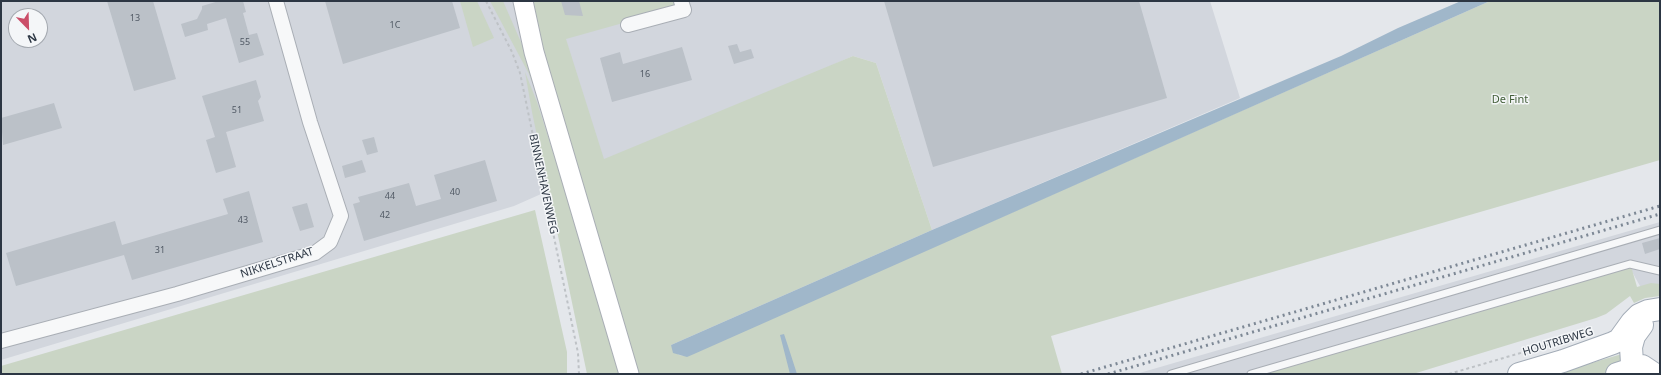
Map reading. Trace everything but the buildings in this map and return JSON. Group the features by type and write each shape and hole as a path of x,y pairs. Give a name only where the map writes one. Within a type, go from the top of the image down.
{"main road":[{"path":"508,1 534,52"},
{"path":"522,1 534,52 629,374"},
{"path":"1636,372 1630,352 1630,334 1635,318 1644,312 1660,310"},
{"path":"1630,334 1636,332 1644,324 1660,319"},
{"name":"HOUTRIBWEG","path":"1519,374 1563,362 1613,343 1630,334"}],"street":[{"name":"NIKKELSTRAAT","path":"1,341 177,294 315,253 330,242 341,216 310,122 276,1"},
{"path":"628,25 684,10 681,1"}],"lane":[{"path":"1171,374 1660,230"},
{"path":"1251,374 1630,264 1660,271"}],"path":[{"name":"BINNENHAVENWEG","path":"486,1 512,52 520,73 578,353 579,374"},
{"name":"HOUTRIBWEG","path":"1449,374 1589,333"}],"shaded area":[{"path":"1,1 1210,1 1240,98 932,230 876,63 853,56 514,206 1,360"},
{"path":"1660,222 1660,287 1640,286 1630,268 1272,374 1136,374"}],"green space":[{"path":"460,1 477,1 494,38 473,47"},
{"path":"490,1 503,1 527,56 545,116 529,74"},
{"name":"De Fint","path":"528,1 676,1 677,4 623,23 566,39 604,159 853,56 876,63 932,230 671,345 679,355 687,356 1490,1 1660,1 1660,160 1051,336 1062,374 637,374"},
{"path":"525,72 537,102 623,374 587,374"},
{"path":"535,210 567,352 567,374 1,374 1,366"},
{"path":"1631,266 1637,287 1651,283 1660,284 1660,296 1645,298 1634,303 1630,296 1606,314 1596,318 1413,374 1259,374"},
{"path":"1622,354 1625,366 1602,374 1554,374"}],"water":[{"path":"1461,1 1490,1 694,354 687,357 673,353 671,345 932,230 1341,56 1398,28"},
{"path":"784,334 797,374 790,374 780,335"}],"railway":[{"path":"1081,374 1660,206"},
{"path":"1108,374 1660,214"}]}
